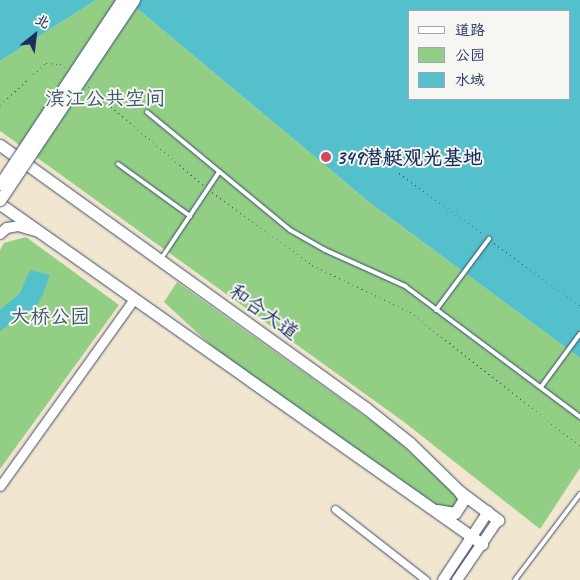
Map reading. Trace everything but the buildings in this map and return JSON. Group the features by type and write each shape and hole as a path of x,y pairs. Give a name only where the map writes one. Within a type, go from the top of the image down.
{"main road":[{"path":"0,184 122,0"},
{"path":"0,200 134,0"},
{"name":"和合大道","path":"0,145 366,408 410,443 459,490 498,520"},
{"path":"0,204 482,544"},
{"path":"0,234 7,228 18,226 38,231"},
{"path":"430,508 455,513 464,500 459,490"},
{"path":"443,580 488,512"},
{"path":"457,580 498,520"}],"street":[{"path":"0,486 134,299"},
{"path":"335,509 426,580"}],"lane":[{"path":"147,112 290,230 325,250 405,286 580,417"},
{"path":"118,164 190,216"},
{"path":"160,259 219,172"},
{"path":"436,310 489,239"},
{"path":"540,387 580,334"},
{"path":"515,580 580,494"}],"path":[{"path":"0,105 46,62 60,64 67,70"},
{"path":"88,87 208,189 312,265 410,312 580,446"}],"green space":[{"name":"滨江公共空间","path":"96,0 127,0 369,202 580,358 580,468 540,529 404,422 0,131 0,61"},
{"name":"大桥公园","path":"26,237 119,305 0,469 0,250 4,243"},
{"path":"177,282 390,434 453,491 459,499 454,508 444,510 218,352 164,302"}],"water":[{"path":"0,0 96,0 0,61"},
{"path":"127,0 580,0 580,358 369,202"},
{"path":"30,270 50,275 43,294 36,307 0,331 0,310 20,293"}],"place":[{"name":"349潜艇观光基地","path":"326,157"}]}
